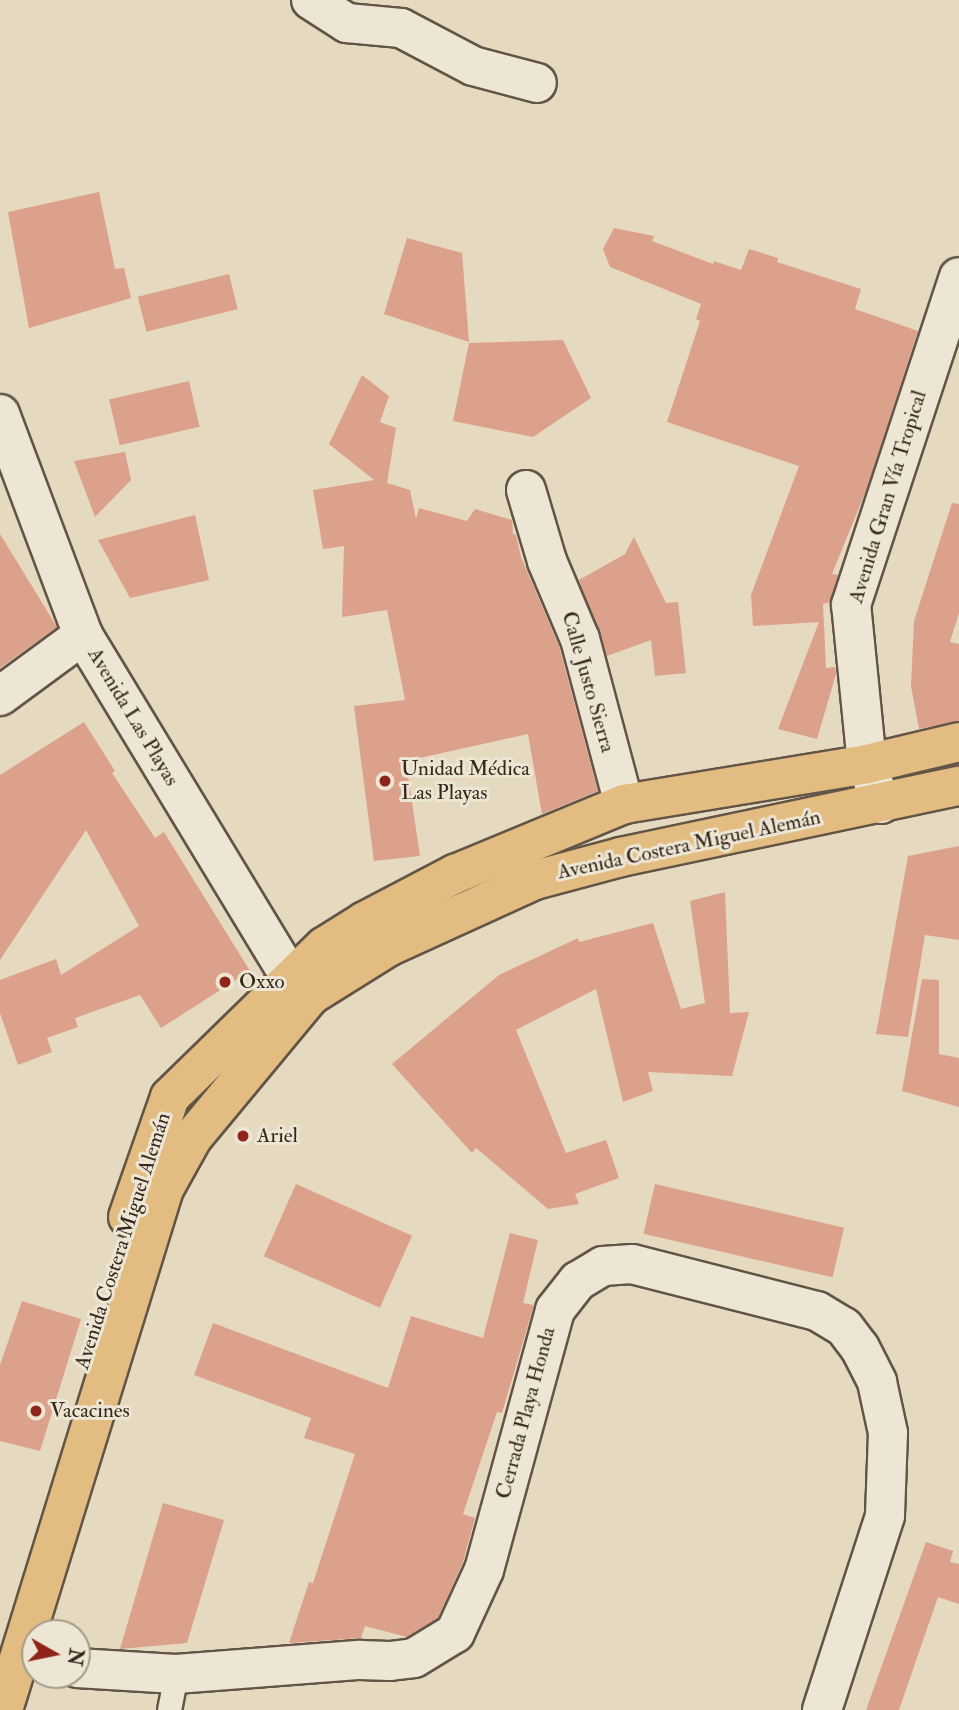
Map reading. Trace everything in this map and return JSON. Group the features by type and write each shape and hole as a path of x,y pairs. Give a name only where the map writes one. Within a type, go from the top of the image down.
{"main road":[{"name":"Avenida Costera Miguel Alemán","path":"3,1710 13,1656 164,1189 193,1137 300,986 325,946 377,915 456,874 624,804 867,764 959,742"},
{"name":"Avenida Costera Miguel Alemán","path":"300,986 535,880 621,857 959,786"}],"street":[{"path":"311,0 347,23 401,28 473,66 537,83"},
{"name":"Avenida Gran Vía Tropical","path":"881,804 867,764 851,605 959,277"},
{"name":"Avenida Las Playas","path":"0,414 83,635 300,986"},
{"name":"Calle Justo Sierra","path":"526,491 547,561 580,639 624,804"},
{"path":"0,696 83,635"},
{"name":"Cerrada Playa Honda","path":"91,1672 173,1692 414,1658 455,1633 484,1570 555,1310 578,1281 594,1271 603,1266 632,1264 817,1311 844,1327 860,1348 877,1382 888,1433 885,1516 822,1710"}],"building":[{"path":"99,192 115,269 124,268 131,298 29,328 8,212"},
{"path":"614,228 654,236 652,241 713,264 714,261 741,270 749,249 778,258 777,262 861,289 855,309 918,331 867,488 832,574 838,575 830,602 823,604 826,668 835,667 836,674 817,739 778,729 819,622 753,626 751,595 799,466 667,422 700,321 696,319 701,304 610,267 603,249"},
{"path":"407,238 462,253 469,342 384,314"},
{"path":"229,274 238,309 147,332 138,297"},
{"path":"563,340 591,398 533,437 453,421 469,343"},
{"path":"362,375 389,396 380,422 396,428 387,483 410,490 416,519 419,508 467,521 475,509 512,520 513,534 516,535 521,557 559,646 598,791 542,814 528,734 406,761 420,856 374,861 354,706 405,700 387,610 342,617 344,546 323,549 313,490 374,480 329,444"},
{"path":"189,381 200,427 120,445 109,399"},
{"path":"125,452 131,480 95,517 74,461"},
{"path":"952,503 959,504 959,613 950,642 959,644 959,721 919,729 911,686 914,621"},
{"path":"195,515 209,580 130,598 98,540"},
{"path":"0,534 57,627 0,668"},
{"path":"634,537 666,603 678,602 686,673 655,676 651,640 607,656 579,580 625,554"},
{"path":"84,722 115,771 112,773 155,838 164,832 250,971 161,1028 140,995 75,1018 78,1027 47,1038 52,1052 18,1065 0,1013 0,980 56,959 61,975 139,926 86,830 0,960 0,775"},
{"path":"959,846 959,940 925,935 908,1037 876,1034 908,856"},
{"path":"725,892 730,1013 749,1012 732,1076 648,1072 653,1091 623,1102 596,989 516,1030 566,1153 606,1140 619,1178 575,1194 579,1204 548,1209 476,1148 472,1153 392,1064 499,975 578,938 579,942 653,923 681,1009 705,1003 690,901"},
{"path":"922,979 939,980 939,1054 959,1058 959,1107 902,1091"},
{"path":"296,1184 412,1236 380,1308 264,1256"},
{"path":"655,1184 844,1228 833,1277 644,1234"},
{"path":"510,1233 538,1240 523,1303 534,1305 502,1413 497,1412 463,1514 475,1518 463,1562 438,1618 407,1637 365,1626 361,1638 289,1643 309,1582 313,1583 355,1454 304,1438 311,1418 194,1375 213,1323 388,1388 411,1316 483,1338"},
{"path":"22,1301 81,1319 40,1451 0,1441 0,1365"},
{"path":"163,1503 224,1520 187,1643 120,1649"},
{"path":"926,1542 953,1551 950,1562 959,1564 959,1604 938,1597 899,1710 866,1710"}],"place":[{"name":"Unidad Médica Las Playas","path":"385,781"},
{"name":"Oxxo","path":"225,982"},
{"name":"Ariel","path":"243,1136"},
{"name":"Vacacines","path":"36,1411"}]}
